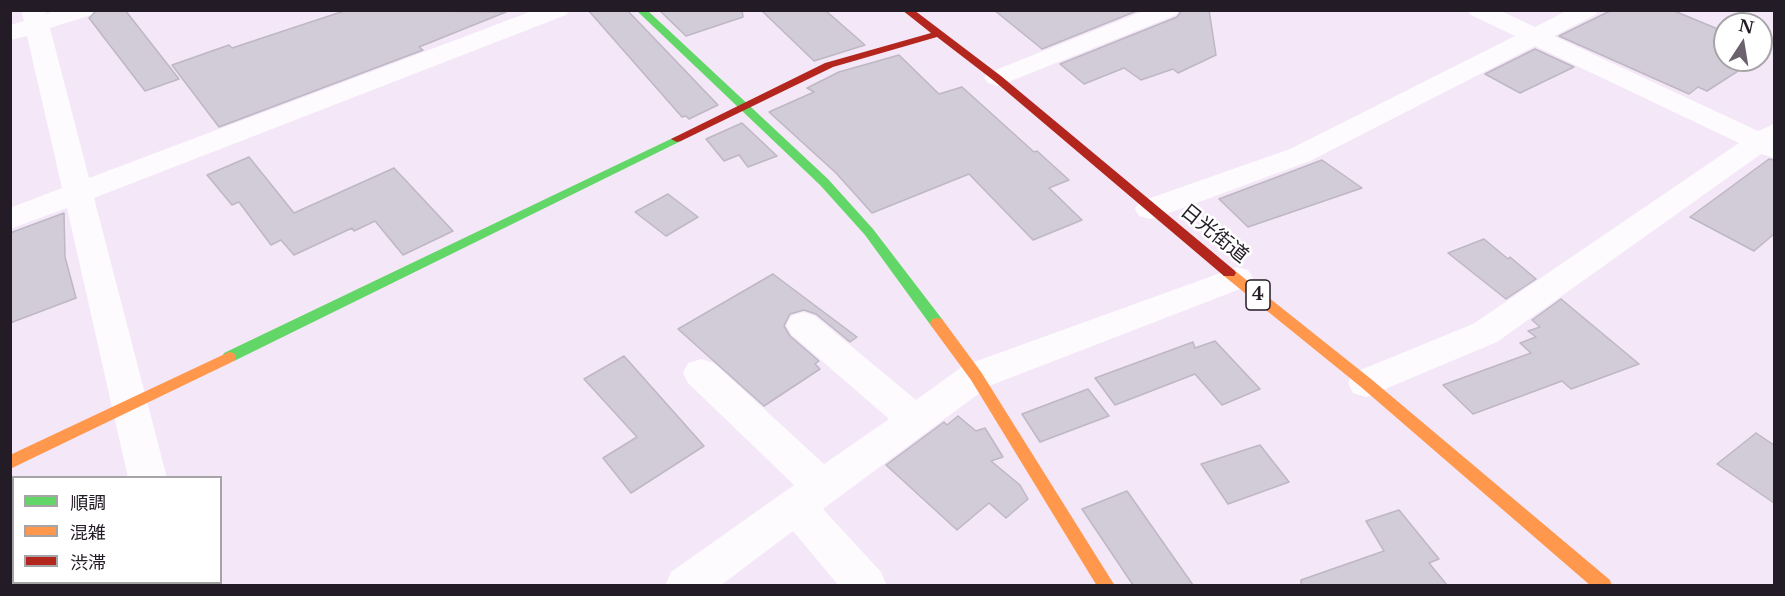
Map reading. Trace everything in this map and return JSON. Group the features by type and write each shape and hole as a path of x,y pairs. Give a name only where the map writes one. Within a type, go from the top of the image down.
{"main road":[{"path":"641,10 740,106 824,182 869,232 976,376 1107,585"},
{"name":"日光街道","path":"907,10 997,78 1150,209 1366,383 1604,585"},
{"path":"10,463 829,64 940,33"}],"street":[{"path":"83,10 27,23 79,193 148,476"},
{"path":"10,219 558,10"},
{"path":"997,78 1168,10"},
{"path":"1479,10 1770,141"},
{"path":"1150,209 1300,155 1537,38 1587,10"},
{"path":"1366,383 1485,333 1770,141"},
{"path":"686,585 976,376 1237,278"},
{"path":"803,325 915,420"},
{"path":"701,373 809,496 866,585"}],"building":[{"path":"97,10 125,10 179,79 145,91 89,18"},
{"path":"347,10 506,12 419,47 423,50 219,127 172,65 229,45 232,48"},
{"path":"588,10 627,10 718,105 689,119 686,116 682,117"},
{"path":"659,10 742,10 743,17 686,36"},
{"path":"761,10 825,10 865,45 814,61"},
{"path":"994,10 1139,10 1042,49"},
{"path":"1182,10 1209,10 1216,55 1178,73 1173,69 1141,80 1124,68 1084,84 1060,64 1177,17"},
{"path":"1612,10 1672,10 1713,27 1713,72 1736,72 1707,91 1698,87 1689,94 1559,36"},
{"path":"1535,49 1574,67 1520,93 1485,74"},
{"path":"899,55 939,94 962,87 1034,152 1037,151 1069,180 1049,188 1082,220 1033,240 969,174 872,213 836,173 769,112 814,92 807,88 839,72"},
{"path":"742,123 777,156 748,167 739,155 724,161 706,139"},
{"path":"249,157 294,213 394,168 453,231 403,255 375,221 354,231 352,228 294,255 281,240 271,245 239,202 232,205 207,175"},
{"path":"1769,159 1774,160 1774,234 1754,251 1690,217"},
{"path":"1322,160 1362,188 1248,227 1219,199"},
{"path":"668,194 698,217 666,236 635,212"},
{"path":"64,213 65,257 76,298 10,323 10,233"},
{"path":"1484,239 1536,279 1506,299 1448,253"},
{"path":"773,274 857,337 850,342 816,314 804,310 790,314 784,326 790,336 819,361 815,364 820,369 764,406 678,329"},
{"path":"1561,299 1639,364 1571,389 1562,381 1473,414 1443,385 1531,353 1520,343 1536,337 1528,331 1540,327 1532,320"},
{"path":"1215,341 1260,389 1222,405 1195,374 1115,405 1095,378 1193,342 1195,348"},
{"path":"624,356 704,446 631,493 603,458 637,437 584,379"},
{"path":"1088,389 1109,416 1040,442 1022,414"},
{"path":"958,416 976,431 985,428 1003,457 991,461 1020,485 1028,499 1006,518 989,503 957,530 886,465 944,422 947,425"},
{"path":"1756,433 1774,445 1774,503 1717,464"},
{"path":"1260,445 1289,482 1228,504 1201,464"},
{"path":"1127,491 1193,585 1133,585 1082,509"},
{"path":"1399,510 1439,559 1429,563 1447,585 1301,585 1301,580 1384,551 1366,521"}],"traffic: fast":[{"path":"641,10 824,182 869,232 937,323"},
{"path":"229,357 677,139"}],"traffic: slow":[{"path":"1229,273 1366,383 1604,586"},
{"path":"937,323 976,376 1107,586"},
{"path":"10,463 229,357"}],"traffic: jam":[{"path":"907,10 997,78 1229,273"},
{"path":"677,139 829,65 940,33"}]}
